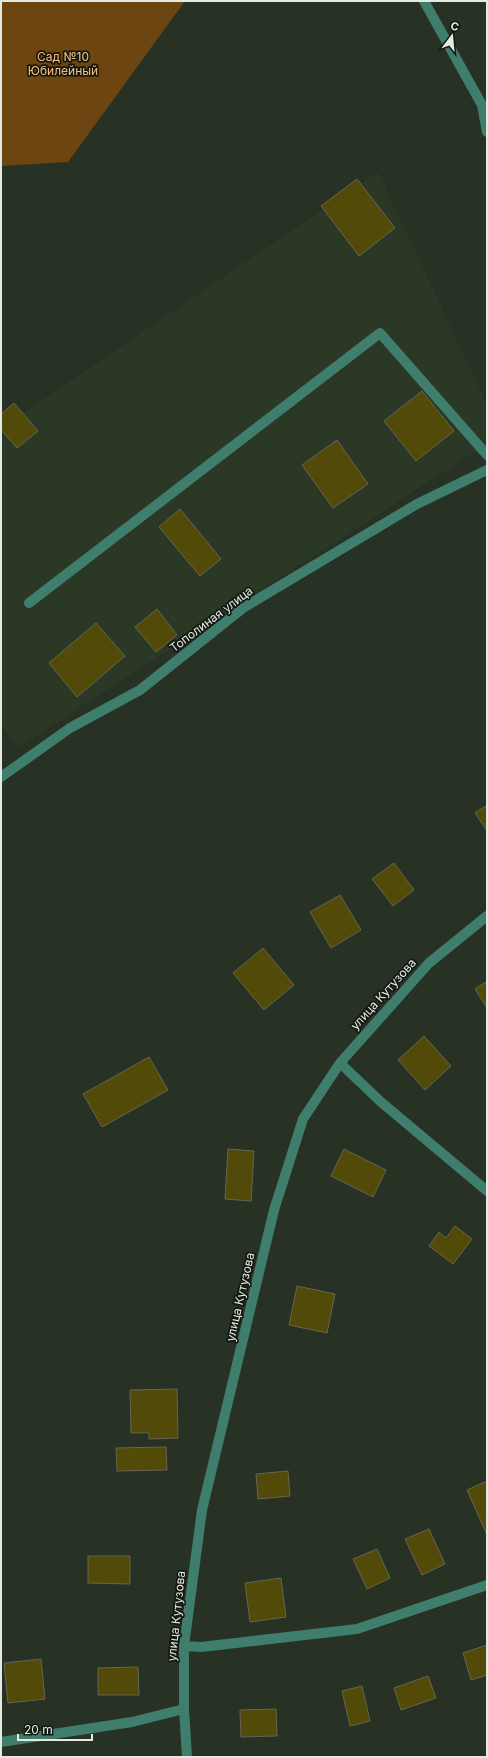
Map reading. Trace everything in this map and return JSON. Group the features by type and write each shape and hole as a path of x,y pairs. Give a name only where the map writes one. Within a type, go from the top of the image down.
{"street":[{"path":"424,1 482,105 487,132"},
{"path":"29,603 380,333 487,455"},
{"name":"Тополиная улица","path":"1,777 70,728 140,690 243,608 417,504 487,470"},
{"name":"улица Кутузова","path":"187,1757 184,1709 184,1646 202,1510 274,1210 303,1119 340,1063 429,963 487,916"},
{"path":"340,1063 381,1102 487,1191"},
{"path":"184,1646 201,1647 357,1629 487,1585"},
{"path":"1,1742 132,1722 184,1709"}],"shaded area":[{"path":"378,172 487,404 487,444 19,747 1,725 1,428"}],"green space":[{"name":"Сад №10 Юбилейный","path":"1,1 185,1 68,162 1,166"}],"building":[{"path":"357,179 395,228 359,256 321,206"},
{"path":"422,391 454,431 416,461 384,421"},
{"path":"14,403 38,431 17,448 1,430 1,414"},
{"path":"337,440 368,484 333,508 302,465"},
{"path":"180,509 221,559 200,576 159,527"},
{"path":"157,609 177,635 156,652 135,627"},
{"path":"96,623 125,656 77,697 49,663"},
{"path":"487,805 487,831 475,813"},
{"path":"394,863 414,890 393,906 372,879"},
{"path":"340,895 361,930 331,948 310,912"},
{"path":"263,948 294,985 264,1010 233,973"},
{"path":"487,981 487,1008 475,989"},
{"path":"424,1036 451,1066 425,1090 398,1060"},
{"path":"149,1057 168,1090 102,1127 83,1094"},
{"path":"228,1149 254,1151 251,1201 225,1199"},
{"path":"344,1149 386,1170 373,1197 331,1176"},
{"path":"455,1226 472,1239 453,1264 429,1246 439,1232 446,1238"},
{"path":"297,1286 335,1294 327,1333 289,1325"},
{"path":"177,1389 178,1438 149,1439 149,1433 131,1433 130,1390"},
{"path":"166,1447 167,1470 117,1471 116,1448"},
{"path":"288,1471 290,1496 258,1499 256,1474"},
{"path":"487,1481 487,1535 467,1490"},
{"path":"429,1529 445,1564 422,1575 405,1539"},
{"path":"377,1549 390,1578 367,1589 353,1559"},
{"path":"88,1556 130,1556 130,1584 88,1583"},
{"path":"281,1578 286,1617 250,1622 245,1583"},
{"path":"487,1645 487,1675 471,1680 463,1653"},
{"path":"41,1659 45,1699 8,1703 4,1663"},
{"path":"138,1667 139,1695 98,1695 98,1668"},
{"path":"428,1676 436,1698 401,1710 394,1688"},
{"path":"362,1686 370,1721 350,1726 342,1691"},
{"path":"276,1709 277,1736 241,1737 240,1710"}]}
